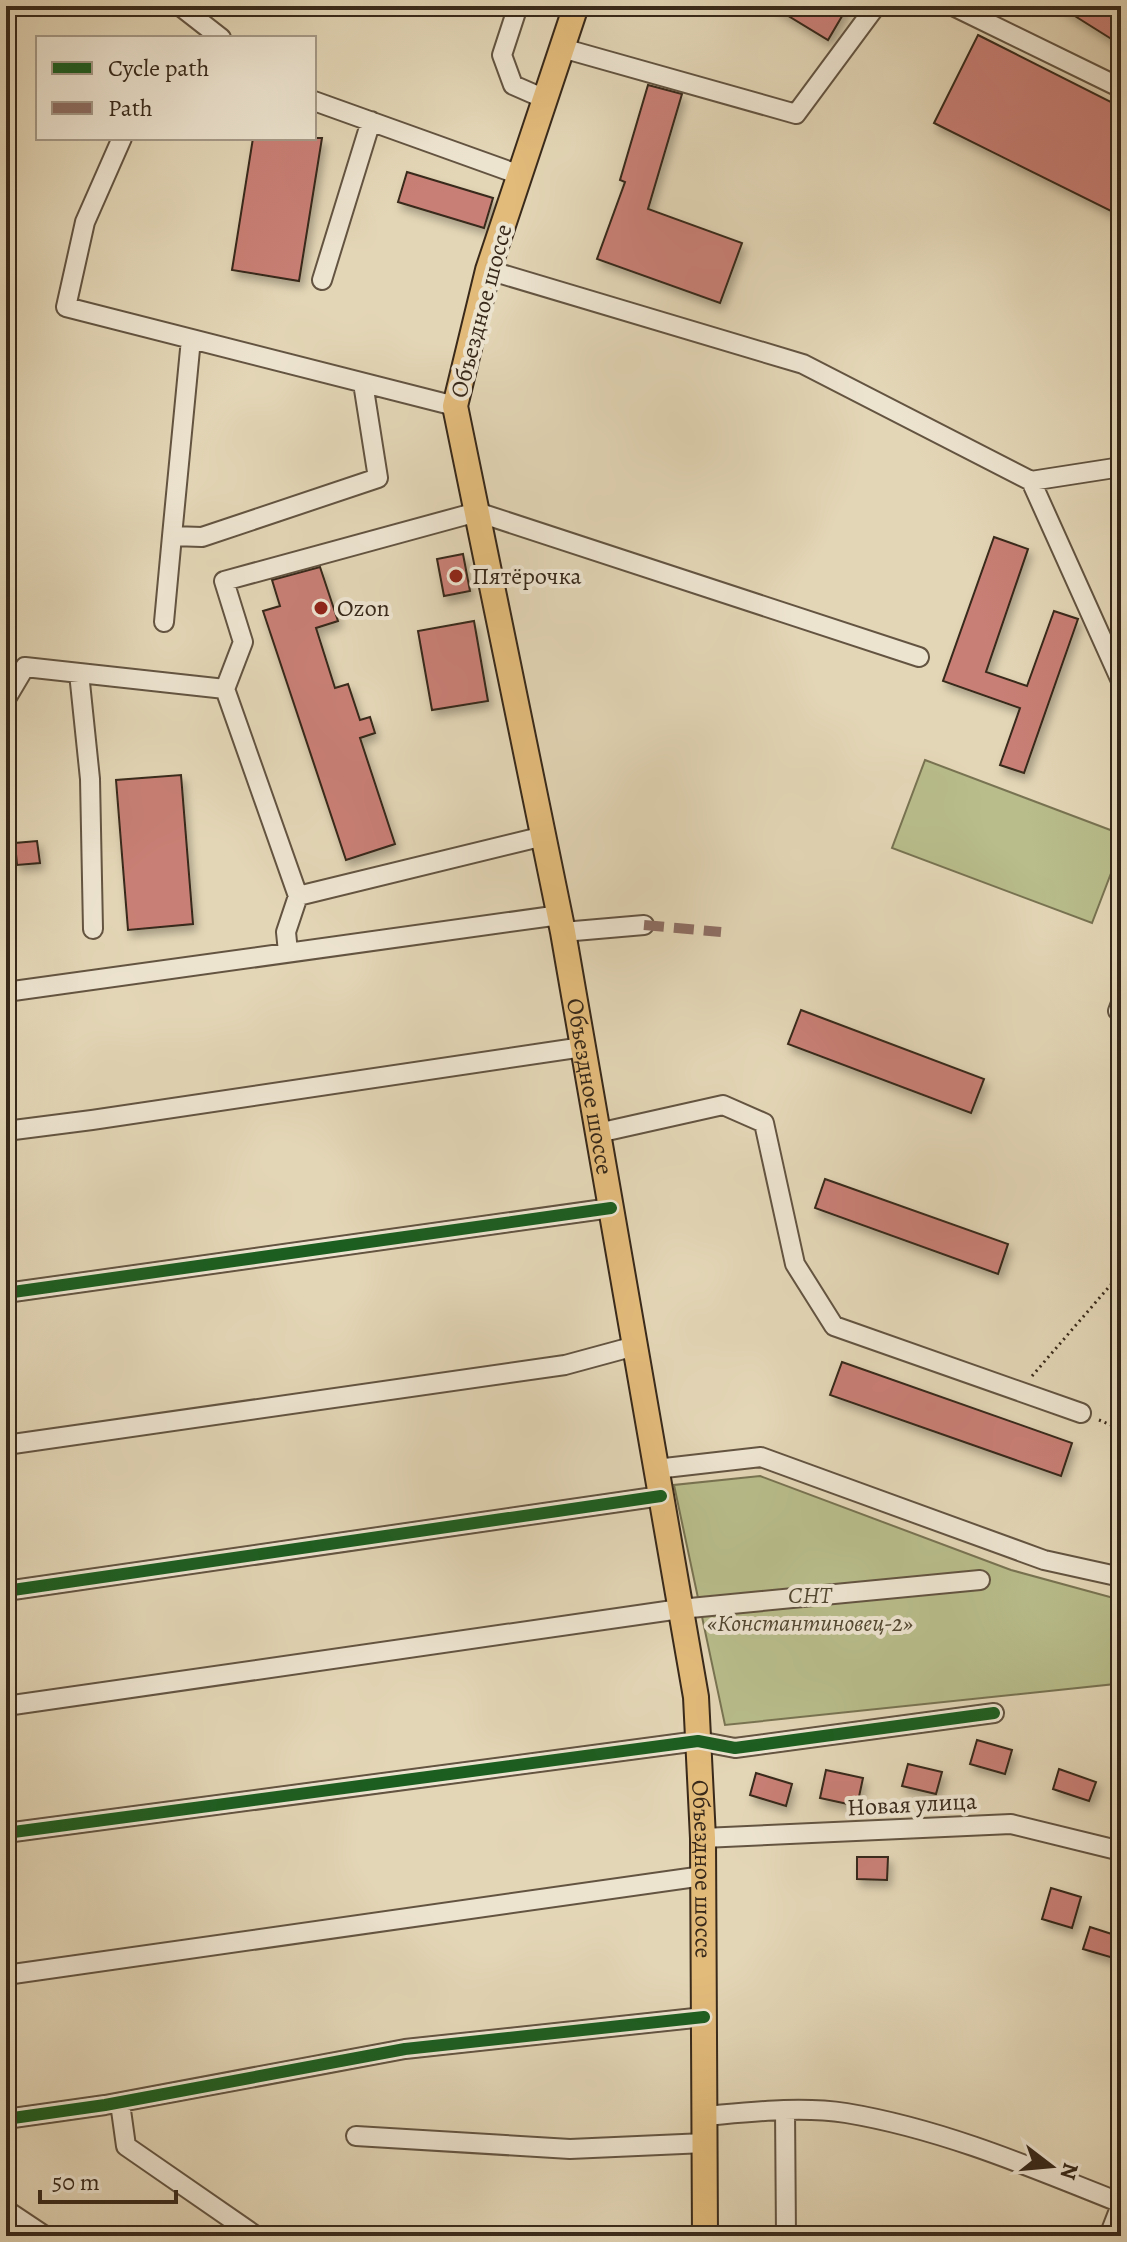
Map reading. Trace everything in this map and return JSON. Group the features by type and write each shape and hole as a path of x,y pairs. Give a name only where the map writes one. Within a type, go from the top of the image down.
{"main road":[{"name":"Объездное шоссе","path":"576,6 488,270 455,406 561,924 696,1697 703,1838 705,2236"}],"street":[{"path":"180,6 218,36"},
{"path":"518,6 502,55 513,85 545,99"},
{"path":"562,48 796,114 876,6"},
{"path":"953,6 1121,88"},
{"path":"316,102 520,175"},
{"path":"322,280 371,121"},
{"path":"121,140 85,222 66,307 455,406"},
{"path":"488,270 803,364 1031,481 1121,467"},
{"path":"164,622 191,339"},
{"path":"172,536 202,537 378,478 363,383"},
{"path":"1031,481 1121,681"},
{"path":"288,952 286,932 298,896 225,689 243,642 224,581 477,512 919,657"},
{"path":"6,699 25,667 225,689"},
{"path":"79,673 90,779 93,929"},
{"path":"298,896 544,836"},
{"path":"6,992 288,952 561,924 644,925"},
{"path":"1121,1003 1118,1011 1121,1012"},
{"path":"6,1131 583,1047"},
{"path":"598,1133 723,1105 764,1123 795,1264 834,1326 1081,1413"},
{"path":"6,1293 611,1208"},
{"path":"6,1445 565,1365 635,1346"},
{"path":"656,1469 761,1457 1044,1560 1121,1577"},
{"path":"6,1591 661,1496"},
{"path":"6,1706 680,1609 980,1580"},
{"path":"6,1833 698,1741 735,1748 994,1713"},
{"name":"Новая улица","path":"703,1838 1011,1824 1121,1851"},
{"path":"6,1975 703,1876"},
{"path":"6,2119 120,2103 405,2049 704,2017"},
{"path":"120,2103 126,2146 256,2236"},
{"path":"705,2116 785,2110 845,2113 963,2141 1121,2204 1109,2236"},
{"path":"785,2110 786,2236"},
{"path":"356,2136 570,2149 705,2143"},
{"path":"6,2210 45,2236"}],"path":[{"path":"1019,1391 1121,1273"},
{"path":"1081,1413 1121,1429"}],"green space":[{"path":"925,760 1121,834 1121,847 1092,923 892,848"},
{"name":"СНТ «Константиновец-2»","path":"760,1476 1011,1570 1121,1600 1121,1655 1115,1684 725,1725 674,1485"}],"building":[{"path":"772,6 848,6 828,40"},
{"path":"1059,6 1121,6 1121,45"},
{"path":"978,35 1121,107 1121,216 934,123"},
{"path":"648,85 682,94 648,209 742,243 720,303 597,259 625,182 620,180"},
{"path":"322,138 299,281 232,270 253,140"},
{"path":"407,172 493,198 484,228 398,202"},
{"path":"994,537 1028,549 986,672 1027,686 1054,611 1078,619 1024,773 1000,765 1020,708 943,681"},
{"path":"463,554 470,591 444,596 437,559"},
{"path":"320,567 338,621 316,628 335,688 348,684 360,720 370,717 375,733 360,738 395,844 346,860 263,611 280,606 272,580"},
{"path":"474,621 488,701 432,710 418,631"},
{"path":"181,775 193,924 128,930 116,780"},
{"path":"37,841 40,863 17,865 15,843"},
{"path":"801,1010 984,1079 971,1113 788,1044"},
{"path":"825,1179 1008,1244 998,1274 815,1208"},
{"path":"842,1362 1072,1443 1061,1476 830,1395"},
{"path":"977,1740 1012,1750 1005,1774 970,1764"},
{"path":"908,1764 942,1772 936,1794 902,1786"},
{"path":"1059,1769 1096,1782 1089,1801 1053,1789"},
{"path":"826,1770 863,1778 857,1806 820,1798"},
{"path":"756,1773 792,1784 786,1806 750,1795"},
{"path":"857,1857 888,1857 887,1880 857,1879"},
{"path":"1051,1888 1081,1897 1072,1928 1042,1919"},
{"path":"1090,1927 1121,1937 1117,1959 1083,1949"}],"marked path":[{"path":"644,925 721,932"}],"cycle path":[{"path":"6,1293 611,1208"},
{"path":"6,1591 661,1496"},
{"path":"6,1833 698,1741 735,1748 994,1713"},
{"path":"6,2119 105,2105 405,2049 704,2017"}],"place":[{"name":"Пятёрочка","path":"456,576"},
{"name":"Ozon","path":"321,608"}]}
